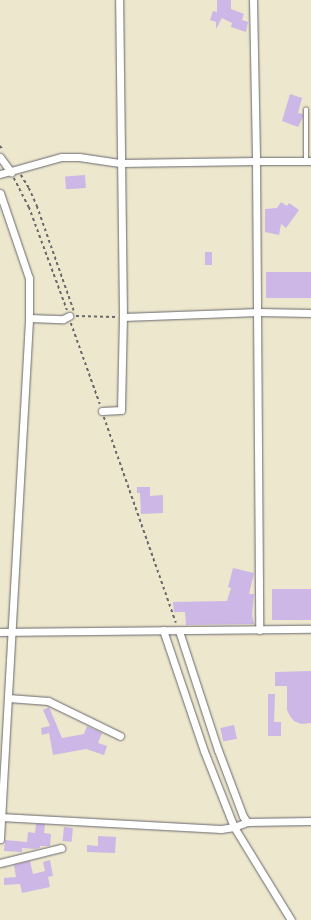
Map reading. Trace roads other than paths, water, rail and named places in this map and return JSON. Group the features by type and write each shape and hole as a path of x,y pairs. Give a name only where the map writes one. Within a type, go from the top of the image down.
{"street":[{"path":"102,411 121,410 124,317 120,163 119,0"},
{"path":"253,0 258,312 259,630"},
{"path":"2,155 14,171"},
{"path":"0,174 61,157 79,157 120,163 309,161"},
{"path":"0,193 29,278 29,318 0,839"},
{"path":"124,317 258,312 311,313"},
{"path":"29,318 63,319 69,316"},
{"path":"0,632 311,629"},
{"path":"163,630 204,751 234,827 291,920"},
{"path":"179,631 218,750 243,816 247,822"},
{"path":"8,698 48,701 120,736"},
{"path":"1,817 221,828 234,827 247,822 311,821"},
{"path":"0,863 61,848"}],"lane":[{"path":"306,110 309,161"}]}
